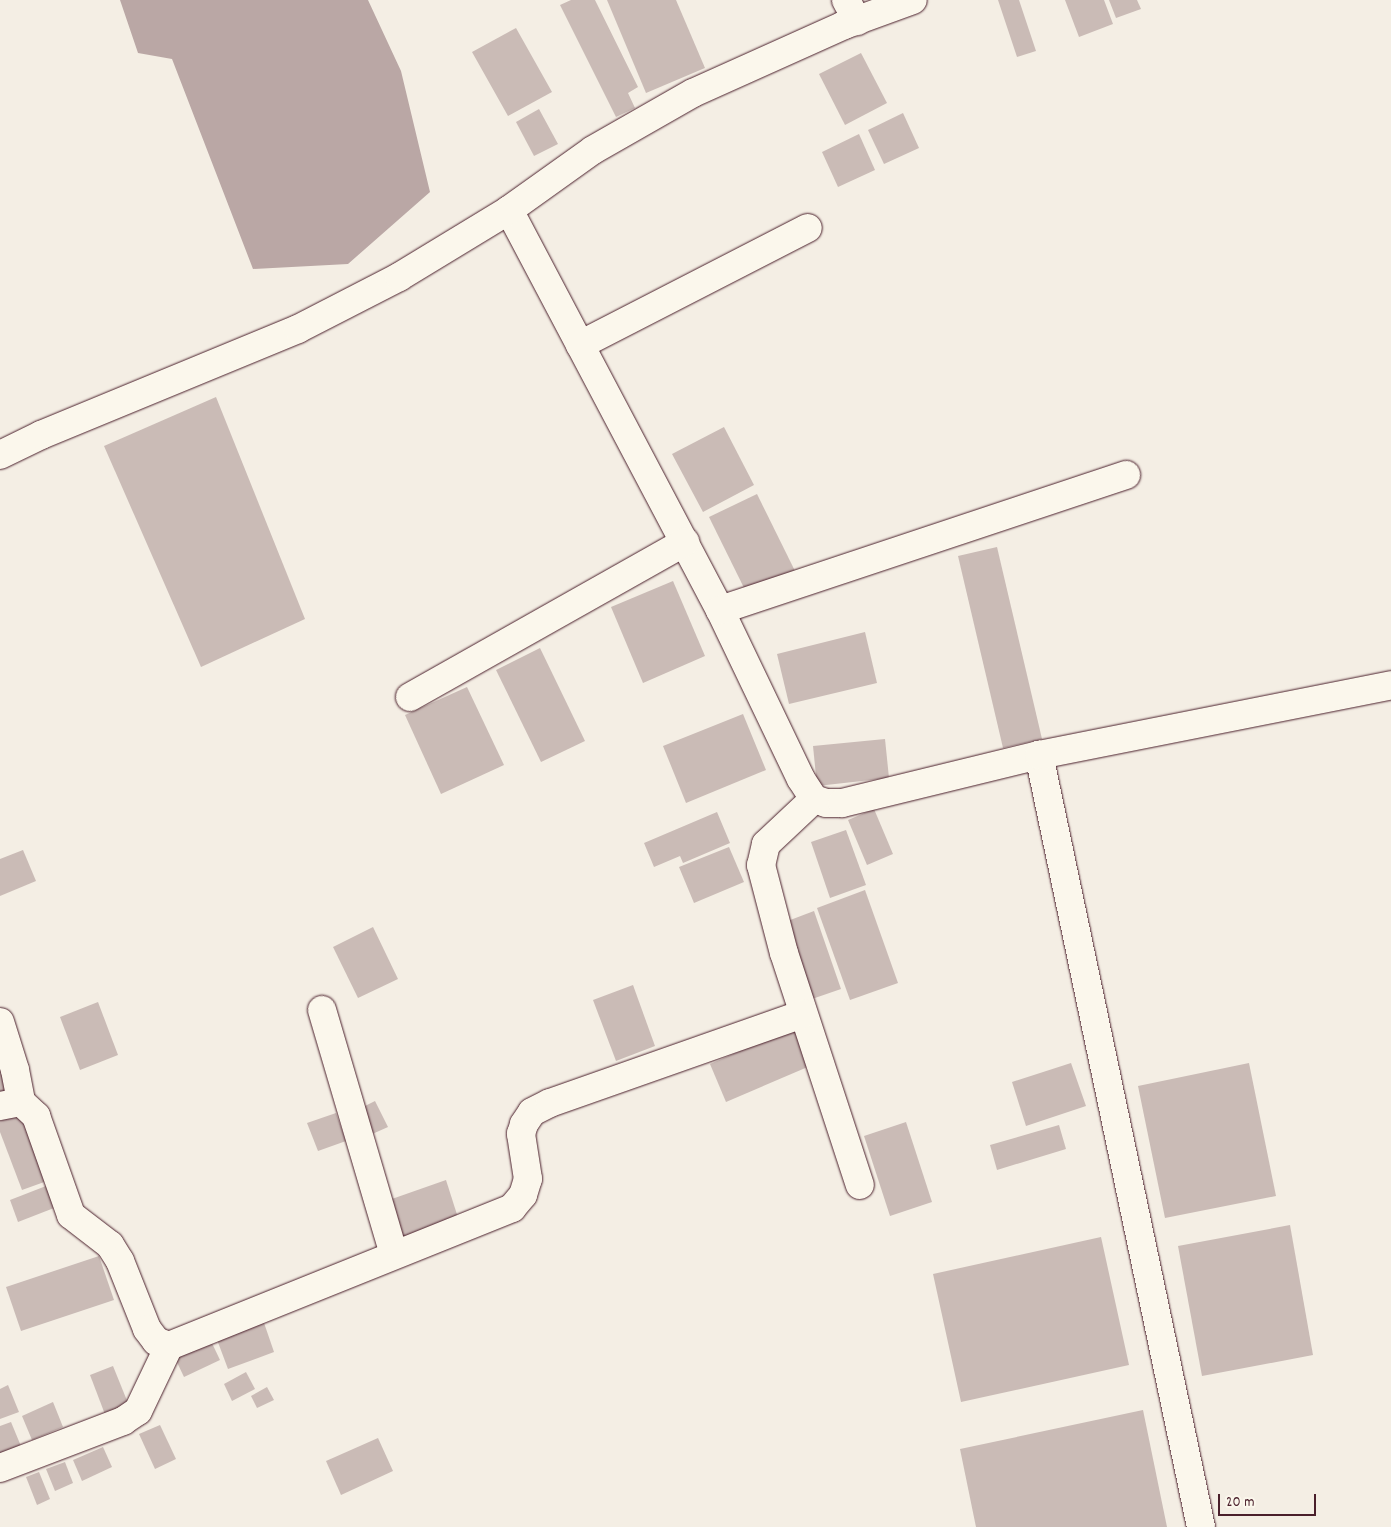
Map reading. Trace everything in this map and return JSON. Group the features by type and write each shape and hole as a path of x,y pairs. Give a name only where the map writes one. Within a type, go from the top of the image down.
{"street":[{"path":"0,455 41,435 298,330 400,277 509,210 593,150 693,93 852,10 913,0"},
{"path":"509,210 720,610 801,779 814,799 826,804 842,803 1040,755 1391,685"},
{"path":"580,345 808,228"},
{"path":"720,610 1126,475"},
{"path":"410,697 684,542"},
{"path":"1040,755 1201,1527"},
{"path":"814,799 766,844 761,865 765,887 803,1014 860,1186"},
{"path":"322,1010 394,1254"},
{"path":"0,1468 123,1421 138,1411 169,1346 512,1208 523,1195 528,1179 521,1134 532,1112 550,1103 803,1014"},
{"path":"0,1022 15,1070 10,1104 36,1116 71,1215 110,1245 120,1261 146,1330 156,1341 169,1346"}],"shaded area":[{"path":"120,0 368,0 401,71 430,192 348,264 253,269 172,59 138,53"}],"building":[{"path":"571,0 595,0 638,87 628,93 635,108 616,117 560,5"},
{"path":"607,0 676,0 705,68 646,93"},
{"path":"998,0 1019,0 1036,51 1017,57"},
{"path":"1065,0 1104,0 1113,24 1079,37"},
{"path":"1109,0 1137,0 1141,9 1116,18"},
{"path":"516,28 552,92 508,116 472,52"},
{"path":"861,53 887,103 845,125 819,74"},
{"path":"539,109 558,144 534,156 516,122"},
{"path":"903,113 919,148 884,164 868,130"},
{"path":"859,134 875,170 838,187 822,152"},
{"path":"216,397 305,619 201,667 104,446"},
{"path":"724,427 754,485 703,512 672,454"},
{"path":"757,494 796,573 748,596 709,517"},
{"path":"997,547 1042,739 1003,748 958,556"},
{"path":"673,581 705,656 643,683 611,607"},
{"path":"865,632 877,683 789,704 777,654"},
{"path":"540,648 585,741 541,762 496,670"},
{"path":"467,687 504,765 441,794 405,715"},
{"path":"743,714 766,770 686,803 663,746"},
{"path":"885,739 889,778 817,786 813,746"},
{"path":"874,809 893,854 867,865 848,820"},
{"path":"717,812 730,843 683,863 680,856 654,867 644,843"},
{"path":"846,830 866,885 830,898 811,842"},
{"path":"729,847 744,882 694,903 679,867"},
{"path":"23,850 36,881 0,896 0,859"},
{"path":"865,890 898,983 850,1000 817,908"},
{"path":"814,911 841,989 812,999 785,922"},
{"path":"373,927 398,979 358,998 333,947"},
{"path":"633,985 655,1046 616,1061 593,1000"},
{"path":"98,1002 118,1055 80,1070 60,1017"},
{"path":"794,1028 810,1066 726,1102 710,1064"},
{"path":"1071,1063 1086,1106 1026,1126 1012,1082"},
{"path":"1249,1063 1276,1196 1165,1218 1138,1086"},
{"path":"0,1064 14,1088 0,1095"},
{"path":"375,1101 388,1127 370,1135 357,1110"},
{"path":"21,1113 47,1181 22,1190 0,1132 0,1121"},
{"path":"336,1113 346,1141 318,1151 307,1123"},
{"path":"906,1122 932,1202 890,1216 864,1136"},
{"path":"1059,1125 1066,1149 997,1170 990,1145"},
{"path":"446,1180 460,1224 403,1243 389,1200"},
{"path":"46,1186 54,1208 18,1222 10,1200"},
{"path":"1290,1225 1313,1355 1202,1376 1178,1246"},
{"path":"1101,1237 1129,1365 961,1402 933,1274"},
{"path":"99,1256 114,1300 21,1331 6,1287"},
{"path":"263,1320 274,1352 228,1369 216,1337"},
{"path":"210,1339 220,1360 184,1377 174,1356"},
{"path":"113,1366 130,1408 106,1417 90,1375"},
{"path":"246,1372 255,1389 232,1401 224,1384"},
{"path":"8,1385 19,1412 0,1419 0,1389"},
{"path":"267,1387 274,1400 257,1408 251,1396"},
{"path":"53,1402 63,1427 32,1440 22,1416"},
{"path":"1143,1410 1167,1527 976,1527 960,1449"},
{"path":"11,1422 23,1451 0,1460 0,1426"},
{"path":"160,1425 176,1459 155,1469 139,1434"},
{"path":"378,1438 393,1471 341,1495 326,1461"},
{"path":"103,1447 112,1467 82,1481 73,1460"},
{"path":"65,1462 73,1483 55,1491 46,1469"},
{"path":"39,1472 50,1499 37,1505 26,1477"}]}
